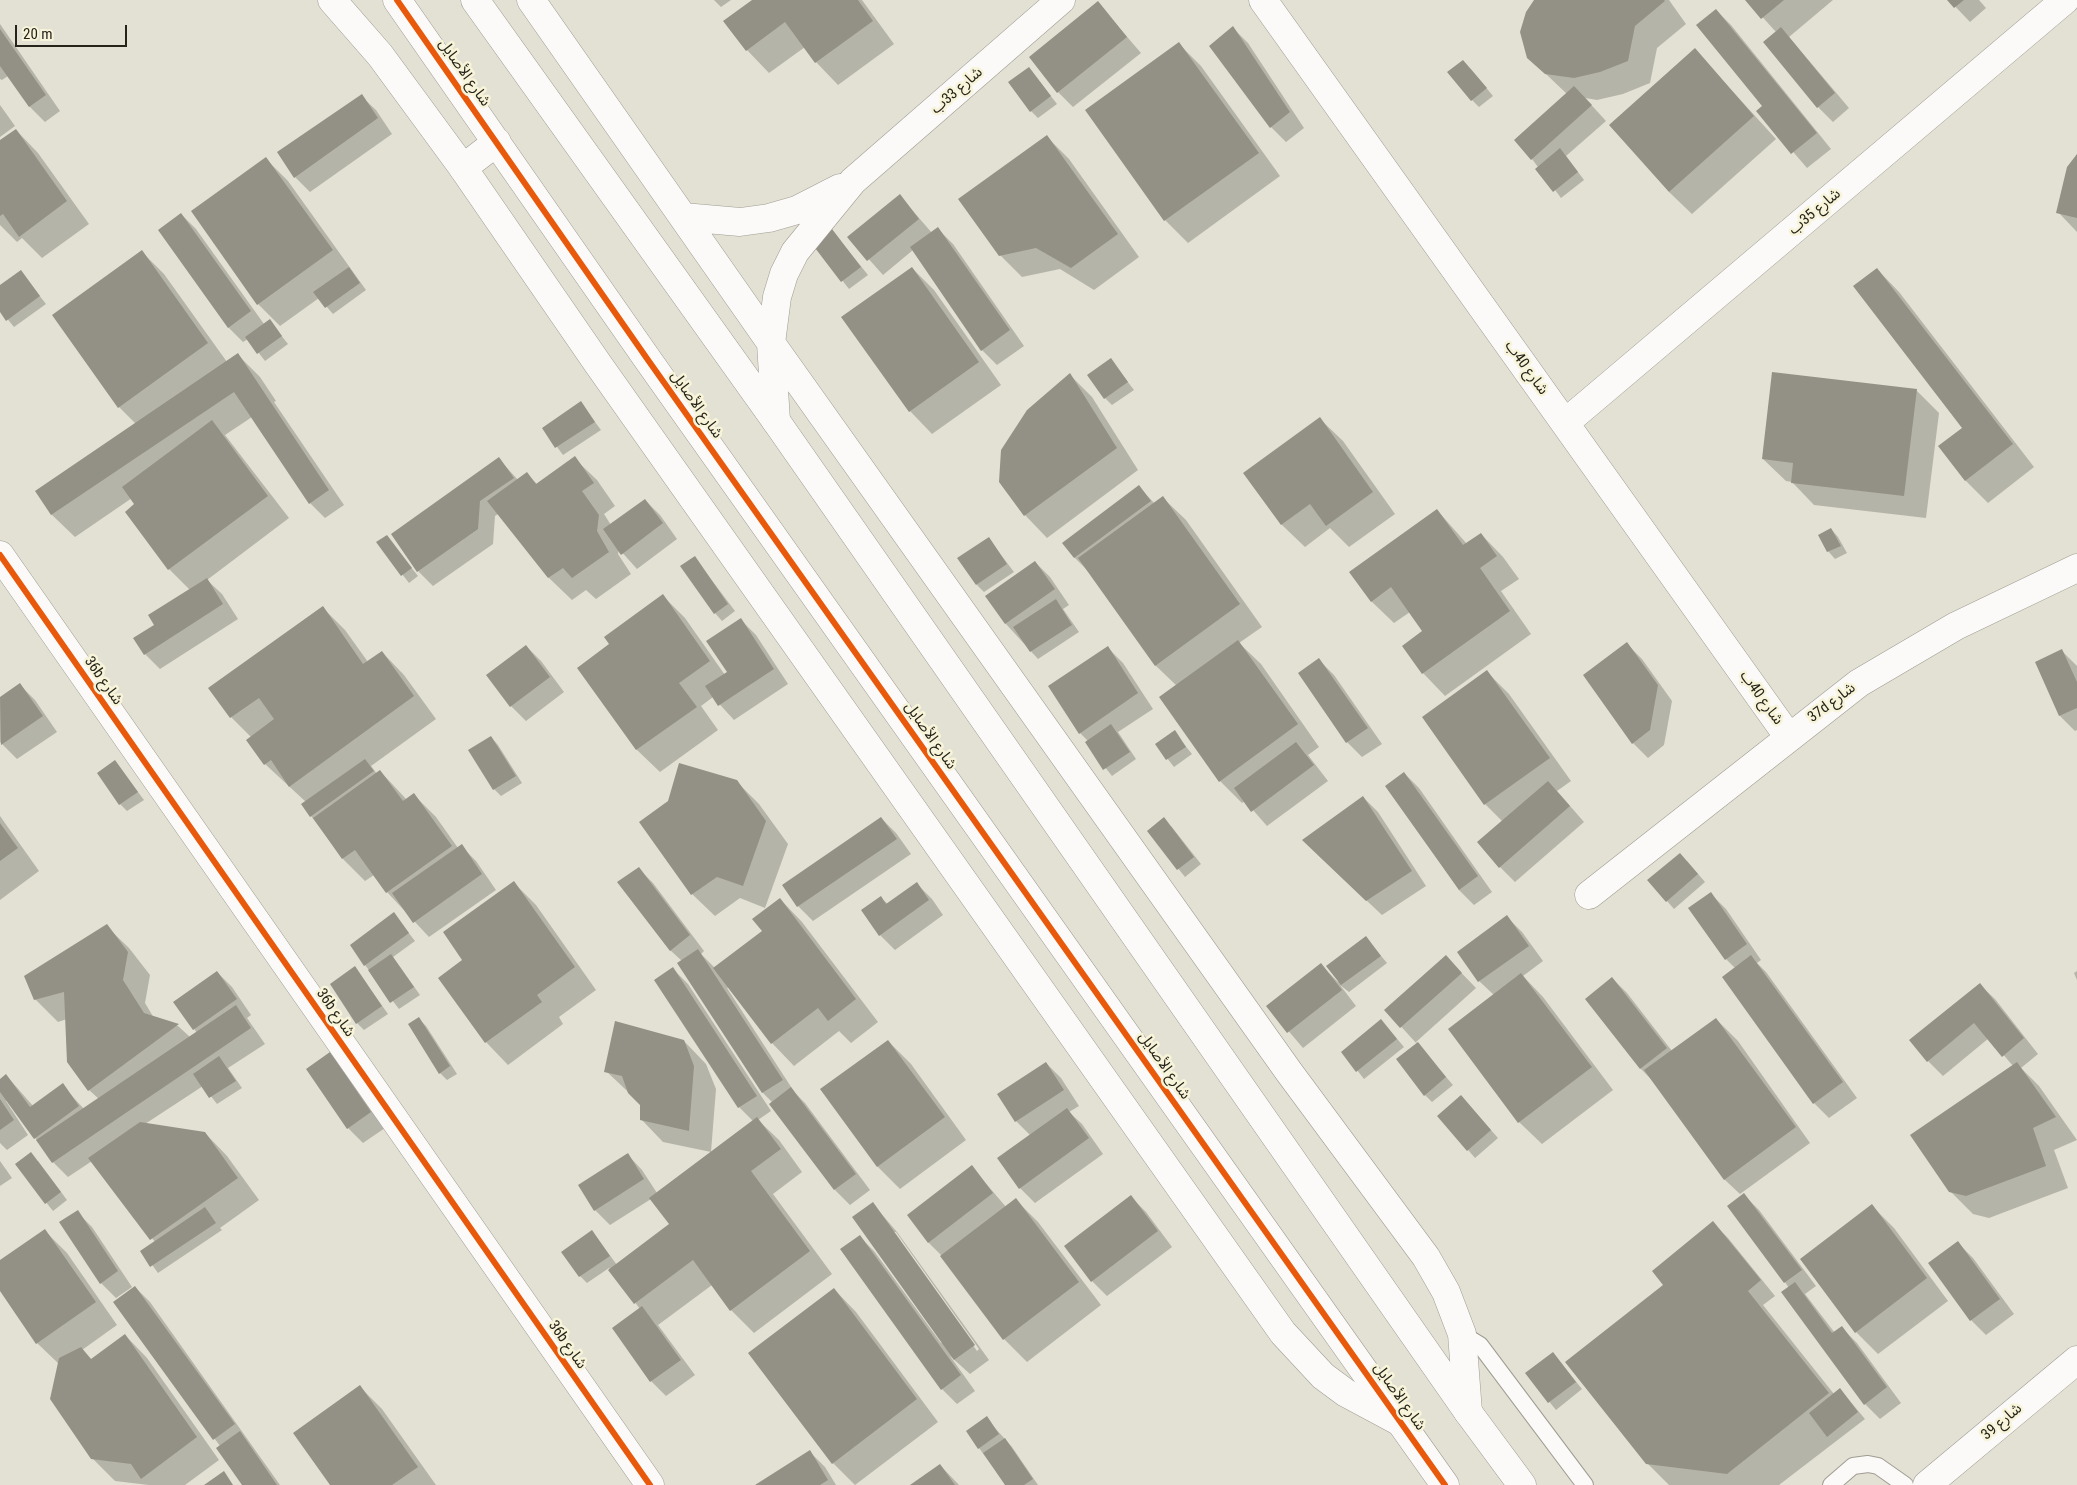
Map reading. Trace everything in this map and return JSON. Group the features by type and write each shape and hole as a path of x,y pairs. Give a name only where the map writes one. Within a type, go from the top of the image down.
{"street":[{"path":"332,0 380,55 463,168 598,364 1283,1333 1309,1362 1338,1387 1370,1408 1402,1424"},
{"name":"شارع الأصايل","path":"397,0 648,360 1445,1485"},
{"path":"475,0 776,421 1468,1412 1522,1485"},
{"path":"531,0 771,343 1289,1072 1426,1257 1446,1292 1462,1334 1468,1412"},
{"name":"شارع 33ب","path":"776,421 771,343 777,297 791,259 809,233 853,181 1061,0"},
{"name":"شارع 40ب","path":"1263,0 1788,736"},
{"name":"شارع 35ب","path":"1565,423 2065,0"},
{"path":"463,168 497,142"},
{"name":"شارع 33ب","path":"683,217 740,222 769,218 797,210 853,181"},
{"name":"36b شارع","path":"0,554 650,1485"},
{"name":"37d شارع","path":"1589,895 1788,736 1859,683 1907,653 1956,626 2077,568"},
{"name":"شارع 39","path":"1927,1485 2077,1360"}],"lane":[{"path":"1462,1334 1480,1345 1585,1485"},
{"path":"1831,1485 1854,1466 1868,1464 1878,1466 1905,1485"}],"building":[{"path":"752,0 858,0 873,21 815,63 785,22 746,51 723,21"},
{"path":"1534,0 1665,1 1635,26 1628,61 1600,72 1574,78 1545,74 1527,58 1520,32 1526,12"},
{"path":"1745,0 1784,0 1761,19"},
{"path":"1947,0 1964,0 1954,8"},
{"path":"1098,1 1127,37 1057,93 1029,57"},
{"path":"1716,9 1817,133 1791,154 1756,111 1762,106 1696,25"},
{"path":"1233,26 1290,112 1270,128 1209,46"},
{"path":"1781,27 1835,93 1817,108 1763,42"},
{"path":"0,29 46,95 29,107 0,66"},
{"path":"1179,42 1259,153 1164,221 1085,110"},
{"path":"1695,48 1754,116 1669,192 1609,125"},
{"path":"1463,60 1487,88 1471,101 1447,72"},
{"path":"1029,67 1051,96 1030,112 1008,82"},
{"path":"1574,86 1592,105 1531,160 1514,140"},
{"path":"362,94 378,118 294,178 277,152"},
{"path":"16,129 67,201 19,237 3,214 0,216 0,140"},
{"path":"1047,135 1118,234 1071,268 1036,248 999,256 958,199"},
{"path":"1560,148 1578,172 1553,192 1535,169"},
{"path":"2077,154 2077,218 2056,213 2067,167"},
{"path":"266,157 333,250 257,305 191,211"},
{"path":"900,194 919,219 867,261 847,237"},
{"path":"181,213 251,311 228,328 158,230"},
{"path":"938,227 1010,330 981,351 910,247"},
{"path":"832,229 861,267 841,282 812,244"},
{"path":"142,250 208,343 118,408 52,315"},
{"path":"349,267 360,283 325,308 313,292"},
{"path":"912,267 979,362 909,412 841,317"},
{"path":"1877,268 2013,444 1965,481 1938,446 1962,428 1853,286"},
{"path":"21,270 40,296 6,321 0,312 0,285"},
{"path":"270,319 282,336 257,354 245,337"},
{"path":"238,353 329,490 309,504 234,392 51,515 35,491"},
{"path":"1111,358 1128,382 1104,399 1087,375"},
{"path":"1772,372 1917,389 1904,496 1791,483 1793,463 1762,459"},
{"path":"1070,373 1117,448 1024,516 999,482 1001,450 1027,410"},
{"path":"581,401 595,422 555,448 542,428"},
{"path":"1320,417 1373,492 1326,526 1310,504 1281,525 1243,473"},
{"path":"212,420 268,496 168,570 125,512 134,504 122,487"},
{"path":"575,456 594,483 582,491 599,515 597,531 609,552 572,578 563,568 548,578 487,501 527,472 536,484"},
{"path":"499,457 514,478 480,501 478,529 417,572 391,534"},
{"path":"1139,485 1151,501 1074,558 1062,543"},
{"path":"1163,496 1240,604 1155,666 1078,558"},
{"path":"645,499 663,523 621,555 603,529"},
{"path":"1437,509 1463,545 1481,533 1497,556 1480,568 1510,611 1422,674 1402,646 1422,631 1391,587 1371,602 1349,572"},
{"path":"1831,528 1841,546 1827,552 1818,535"},
{"path":"387,535 412,568 401,576 376,542"},
{"path":"989,537 1007,564 976,585 957,558"},
{"path":"695,556 728,604 714,614 680,566"},
{"path":"1035,561 1055,589 1005,624 985,596"},
{"path":"207,578 223,604 144,655 133,638 154,625 148,615"},
{"path":"663,594 710,661 679,683 697,707 636,750 577,668 609,644 604,637"},
{"path":"1056,599 1072,625 1030,652 1013,627"},
{"path":"323,606 363,664 382,651 414,696 289,787 271,760 264,765 246,740 274,719 259,698 230,718 208,688"},
{"path":"741,618 774,669 718,706 705,686 727,672 706,641"},
{"path":"1238,640 1298,724 1219,782 1159,697"},
{"path":"1627,642 1658,685 1650,730 1632,744 1583,675"},
{"path":"526,645 550,677 510,707 486,675"},
{"path":"1108,646 1138,693 1079,734 1048,686"},
{"path":"2062,649 2077,682 2077,708 2059,716 2035,662"},
{"path":"1319,658 1368,728 1346,743 1298,673"},
{"path":"1487,670 1550,758 1484,805 1422,717"},
{"path":"20,683 43,716 1,745 0,697"},
{"path":"1111,724 1130,752 1103,770 1085,742"},
{"path":"1175,730 1186,747 1166,760 1155,744"},
{"path":"491,736 516,776 493,790 468,750"},
{"path":"1296,742 1314,765 1251,812 1234,788"},
{"path":"365,759 374,771 310,817 301,804"},
{"path":"115,760 138,792 119,805 97,773"},
{"path":"679,763 737,780 766,821 743,886 717,877 691,895 639,822 668,801"},
{"path":"380,770 403,801 414,793 452,846 386,893 355,850 342,859 313,818"},
{"path":"1404,772 1478,876 1459,890 1385,786"},
{"path":"1548,781 1570,806 1499,868 1477,842"},
{"path":"1363,796 1412,871 1366,901 1302,840"},
{"path":"881,817 897,839 797,907 782,885"},
{"path":"1164,817 1194,857 1177,870 1147,831"},
{"path":"0,823 18,848 0,861"},
{"path":"462,844 482,874 413,923 392,893"},
{"path":"1680,853 1698,874 1666,902 1647,880"},
{"path":"639,867 690,935 670,951 617,882"},
{"path":"514,881 575,967 537,995 542,1002 485,1043 438,978 462,960 443,932"},
{"path":"917,882 929,900 879,936 861,910 881,896 886,904"},
{"path":"1711,892 1747,944 1725,960 1688,908"},
{"path":"780,898 856,999 828,1021 818,1008 771,1044 713,968 762,931 752,919"},
{"path":"394,912 409,933 364,966 350,945"},
{"path":"1507,915 1529,946 1478,982 1457,952"},
{"path":"107,924 128,952 123,980 144,1013 179,1024 88,1091 67,1062 64,992 34,1000 24,976"},
{"path":"1366,936 1381,956 1341,985 1326,966"},
{"path":"698,949 783,1080 762,1093 677,963"},
{"path":"391,954 414,987 390,1003 368,970"},
{"path":"1446,955 1462,973 1400,1028 1384,1010"},
{"path":"1751,955 1843,1082 1813,1104 1722,977"},
{"path":"1321,963 1342,990 1287,1033 1266,1006"},
{"path":"355,966 382,1006 356,1024 330,984"},
{"path":"673,967 757,1096 738,1108 654,980"},
{"path":"217,971 237,999 193,1030 173,1002"},
{"path":"1521,973 1592,1067 1518,1123 1448,1029"},
{"path":"1612,977 1667,1048 1640,1069 1585,999"},
{"path":"1980,983 2024,1038 2002,1057 1974,1023 1927,1062 1909,1040"},
{"path":"236,1005 251,1028 52,1163 36,1140"},
{"path":"419,1017 450,1066 439,1074 408,1024"},
{"path":"1716,1018 1796,1127 1724,1180 1644,1070"},
{"path":"1381,1019 1397,1039 1356,1072 1341,1052"},
{"path":"615,1021 684,1040 694,1066 689,1131 640,1120 640,1105 628,1093 622,1076 604,1072"},
{"path":"888,1040 945,1117 877,1167 820,1089"},
{"path":"1418,1042 1446,1077 1424,1096 1396,1059"},
{"path":"330,1052 371,1112 347,1129 306,1069"},
{"path":"219,1056 236,1081 209,1098 193,1074"},
{"path":"1046,1062 1064,1090 1015,1122 997,1094"},
{"path":"2017,1062 2056,1117 2033,1128 2046,1166 1966,1196 1949,1192 1910,1135"},
{"path":"6,1074 30,1107 63,1083 79,1106 34,1139 0,1092 0,1079"},
{"path":"791,1087 856,1174 834,1190 769,1104"},
{"path":"1461,1095 1491,1130 1467,1151 1437,1116"},
{"path":"0,1099 14,1120 0,1130"},
{"path":"1067,1108 1089,1138 1019,1189 997,1158"},
{"path":"757,1117 781,1149 751,1171 810,1251 730,1311 693,1260 634,1304 608,1270 669,1224 649,1198"},
{"path":"140,1122 205,1132 238,1178 150,1240 88,1158"},
{"path":"31,1152 61,1192 45,1204 15,1164"},
{"path":"628,1153 644,1179 594,1211 578,1185"},
{"path":"972,1165 993,1193 928,1243 907,1215"},
{"path":"1744,1193 1802,1270 1784,1283 1727,1206"},
{"path":"1131,1195 1158,1231 1091,1282 1064,1246"},
{"path":"1016,1198 1079,1282 1003,1340 940,1256"},
{"path":"873,1202 975,1345 954,1360 852,1217"},
{"path":"1872,1204 1927,1278 1855,1333 1800,1259"},
{"path":"205,1207 216,1223 150,1267 140,1251"},
{"path":"78,1210 118,1271 100,1284 59,1222"},
{"path":"1713,1221 1761,1280 1748,1291 1829,1393 1727,1474 1646,1464 1565,1362 1663,1285 1652,1271"},
{"path":"45,1229 96,1302 36,1344 0,1291 0,1260"},
{"path":"592,1230 610,1256 579,1277 561,1252"},
{"path":"860,1235 961,1375 941,1390 840,1249"},
{"path":"1958,1241 2000,1299 1970,1321 1928,1263"},
{"path":"1795,1282 1832,1333 1842,1326 1887,1387 1864,1405 1781,1292"},
{"path":"135,1286 235,1424 213,1440 113,1302"},
{"path":"834,1288 917,1399 832,1464 748,1353"},
{"path":"642,1306 681,1360 650,1382 612,1328"},
{"path":"125,1334 197,1437 141,1479 131,1464 91,1459 50,1399 59,1358 81,1347 91,1359"},
{"path":"1553,1352 1576,1382 1548,1403 1525,1373"},
{"path":"360,1385 418,1467 392,1485 330,1485 293,1433"},
{"path":"1840,1388 1858,1412 1827,1437 1809,1413"},
{"path":"987,1416 999,1434 978,1449 966,1431"},
{"path":"240,1431 277,1485 242,1485 216,1448"},
{"path":"1005,1438 1033,1479 1024,1485 1005,1485 983,1453"},
{"path":"810,1450 828,1480 820,1485 755,1485"},
{"path":"940,1464 955,1485 910,1485"},
{"path":"224,1471 233,1485 204,1485"}],"cycle path":[{"path":"397,0 648,360 1445,1485"},
{"path":"0,555 650,1485"}]}
